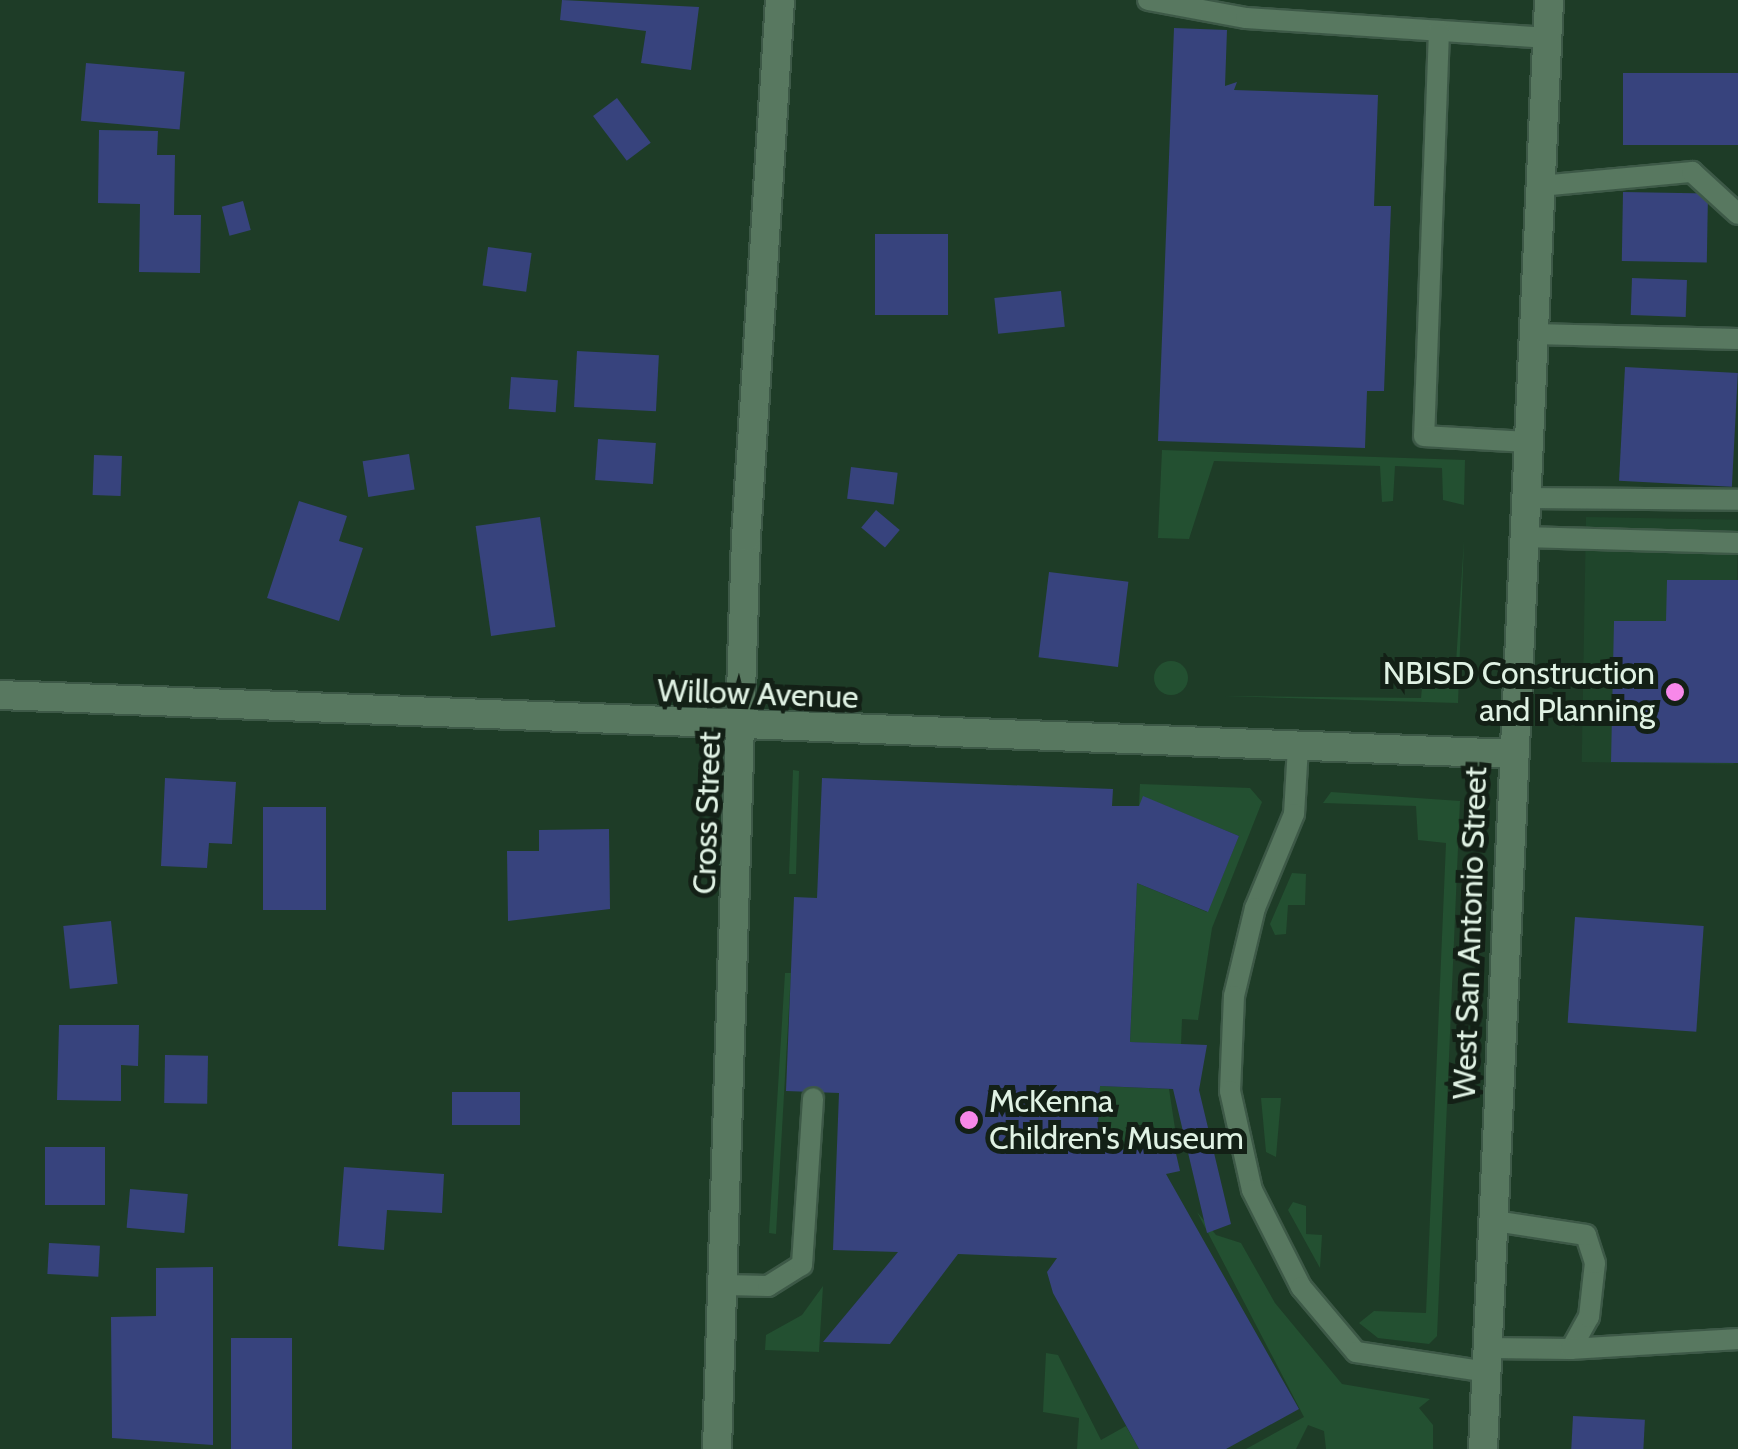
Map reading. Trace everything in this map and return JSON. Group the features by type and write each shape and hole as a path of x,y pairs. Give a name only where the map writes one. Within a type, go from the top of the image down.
{"street":[{"name":"Cross Street","path":"717,1449 746,729 746,537 780,0"},
{"name":"West San Antonio Street","path":"1483,1449 1549,0"},
{"name":"Willow Avenue","path":"0,695 746,729 1513,754"}],"lane":[{"path":"1148,0 1215,3 1246,18 1548,38"},
{"path":"1439,30 1424,436 1528,442"},
{"path":"1540,186 1692,172 1738,214"},
{"path":"1533,334 1738,339"},
{"path":"1525,498 1738,500"},
{"path":"1523,537 1738,543"},
{"path":"1298,747 1294,814 1255,908 1234,996 1230,1090 1252,1190 1301,1287 1348,1346 1375,1360 1488,1360 1571,1348 1738,1340"},
{"path":"725,1285 768,1286 802,1265 813,1098"},
{"path":"1494,1222 1586,1235 1595,1263 1589,1317 1571,1348"}],"shaded area":[{"path":"1162,450 1465,460 1464,505 1443,500 1442,468 1395,466 1393,501 1382,502 1380,466 1214,461 1189,539 1158,538"},
{"path":"1586,517 1738,520 1734,765 1582,762"},
{"path":"1464,540 1458,703 1224,696 1421,698 1424,667 1456,663"},
{"path":"1171,661 1183,666 1188,678 1183,690 1171,695 1159,690 1154,678 1159,666"},
{"path":"793,770 799,771 796,874 789,874"},
{"path":"1140,784 1250,788 1262,802 1212,928 1198,1020 1182,1019 1181,1045 1130,1042 1137,883 1207,912 1239,836 1144,797 1139,806"},
{"path":"1331,792 1460,801 1437,1336 1429,1344 1378,1338 1359,1323 1374,1311 1426,1313 1446,843 1418,840 1416,806 1323,803"},
{"path":"1292,873 1306,874 1305,905 1288,905 1286,934 1275,935 1270,924"},
{"path":"785,973 791,973 776,1234 769,1233"},
{"path":"1100,1086 1169,1089 1176,1135 1139,1150 1098,1149"},
{"path":"1261,1098 1281,1098 1276,1157 1266,1152"},
{"path":"1293,1202 1306,1206 1306,1234 1322,1235 1320,1268 1288,1210"},
{"path":"1197,1212 1216,1235 1241,1243 1275,1303 1342,1384 1430,1399 1419,1408 1433,1425 1433,1449 1326,1449 1324,1431 1308,1425 1296,1449 1246,1449 1304,1417"},
{"path":"823,1286 819,1352 765,1350 766,1335 802,1315"},
{"path":"1046,1353 1058,1355 1101,1440 1126,1426 1139,1449 1077,1449 1079,1418 1043,1412"}],"building":[{"path":"562,0 699,7 691,70 641,63 646,31 560,20"},
{"path":"1174,28 1227,30 1225,86 1237,82 1234,90 1378,95 1374,206 1391,206 1384,391 1367,391 1365,448 1158,441"},
{"path":"86,63 185,72 180,129 81,121"},
{"path":"1623,73 1738,73 1738,145 1623,145"},
{"path":"617,98 651,143 627,161 593,116"},
{"path":"99,130 158,131 157,155 175,155 174,215 201,215 200,273 139,272 140,204 98,203"},
{"path":"1623,192 1708,193 1707,262 1622,261"},
{"path":"243,201 251,230 230,236 222,207"},
{"path":"875,234 948,234 948,315 875,315"},
{"path":"488,247 532,253 526,292 483,286"},
{"path":"1632,278 1687,280 1686,317 1631,315"},
{"path":"1061,291 1065,327 998,334 994,298"},
{"path":"577,351 659,355 656,411 574,407"},
{"path":"1625,367 1738,373 1732,487 1619,481"},
{"path":"511,377 558,380 556,412 509,409"},
{"path":"598,439 656,443 653,484 595,480"},
{"path":"409,454 415,490 368,497 363,461"},
{"path":"94,455 122,456 121,496 93,495"},
{"path":"851,467 898,473 894,504 847,499"},
{"path":"299,501 347,516 339,541 363,548 339,621 267,598"},
{"path":"876,510 900,530 885,548 861,528"},
{"path":"540,517 555,627 491,636 476,526"},
{"path":"1049,572 1128,582 1118,667 1039,657"},
{"name":"NBISD Construction and Planning","path":"1667,580 1738,580 1738,763 1611,762 1614,621 1666,621"},
{"path":"165,778 236,782 232,844 209,843 207,868 161,866"},
{"name":"McKenna Children's Museum","path":"822,778 1113,789 1112,806 1139,806 1143,796 1239,836 1208,912 1137,883 1130,1042 1207,1045 1199,1090 1231,1224 1207,1233 1173,1089 1100,1086 1097,1149 1139,1150 1172,1136 1180,1171 1166,1174 1299,1409 1226,1449 1139,1449 1053,1293 1047,1272 1057,1258 958,1254 890,1344 823,1342 898,1252 833,1250 839,1093 786,1091 794,897 817,898"},
{"path":"263,807 326,807 326,910 263,910"},
{"path":"609,829 610,909 508,921 507,851 539,851 539,830"},
{"path":"1575,917 1704,926 1696,1032 1568,1023"},
{"path":"111,921 118,984 70,989 63,926"},
{"path":"59,1025 139,1025 138,1066 121,1065 121,1101 57,1100"},
{"path":"165,1055 208,1056 207,1104 164,1103"},
{"path":"452,1092 520,1092 520,1125 452,1125"},
{"path":"45,1147 105,1147 105,1205 45,1205"},
{"path":"344,1167 444,1174 442,1213 387,1210 384,1250 338,1246"},
{"path":"130,1189 188,1194 184,1233 127,1228"},
{"path":"49,1243 100,1246 98,1277 47,1274"},
{"path":"213,1267 213,1445 112,1438 111,1317 156,1316 156,1268"},
{"path":"231,1338 292,1338 292,1449 231,1449"},
{"path":"1573,1416 1645,1420 1643,1449 1571,1449"}],"place":[{"name":"NBISD Construction and Planning","path":"1675,692"},
{"name":"McKenna Children's Museum","path":"969,1120"}]}
